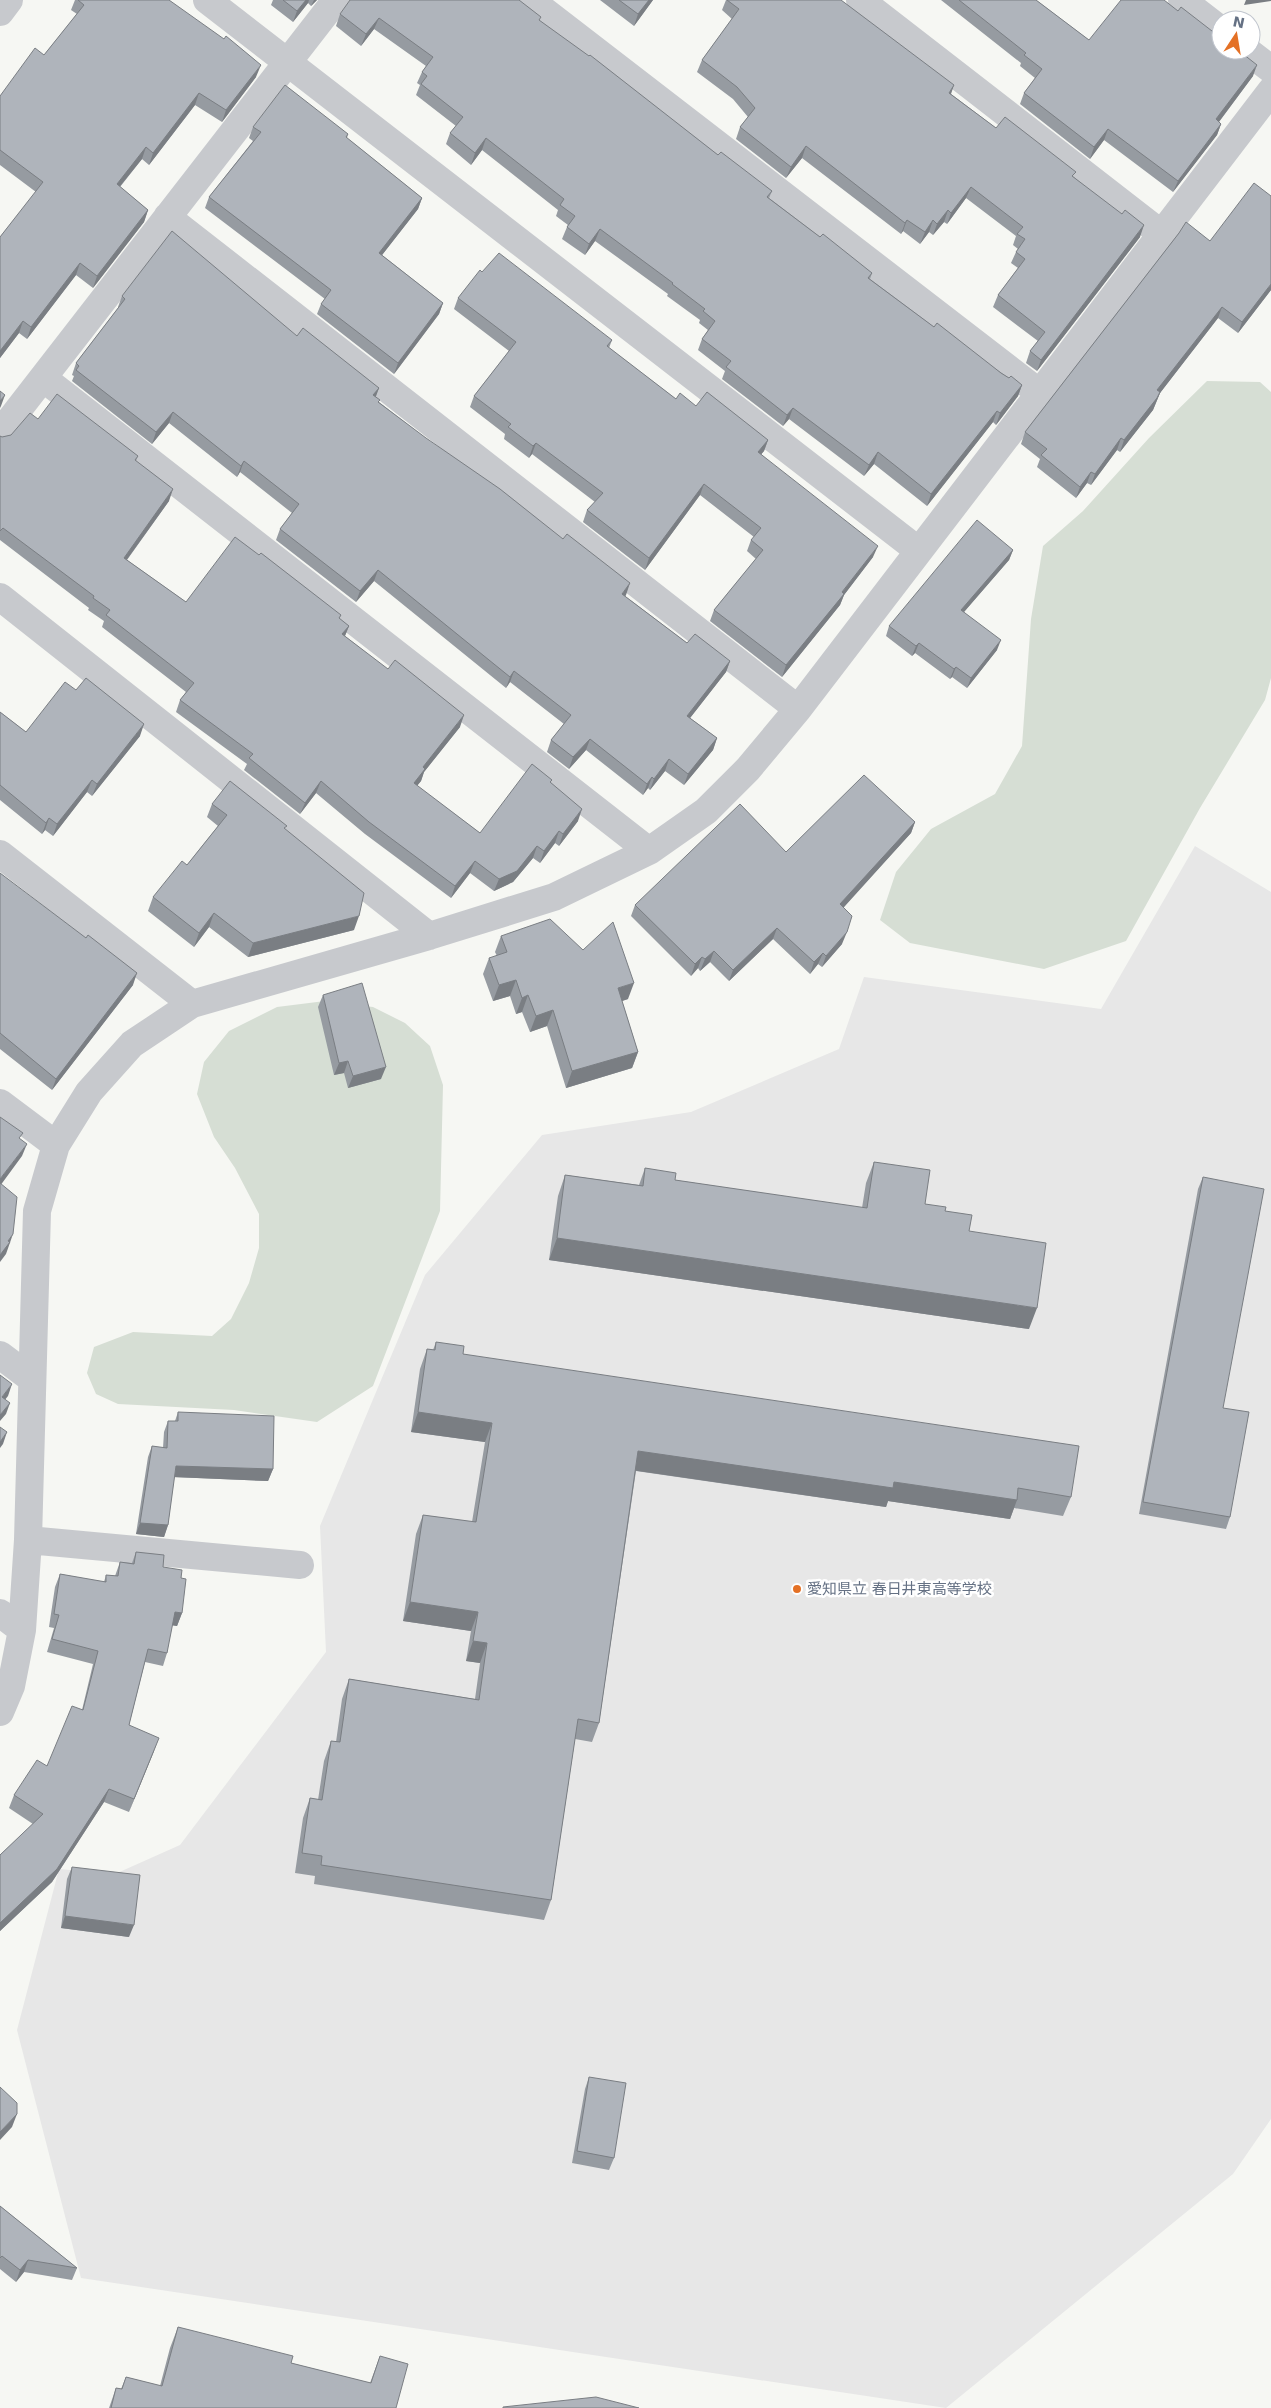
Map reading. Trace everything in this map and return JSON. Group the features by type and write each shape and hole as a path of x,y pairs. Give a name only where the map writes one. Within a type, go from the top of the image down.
{"street":[{"path":"0,12 9,0"},
{"path":"207,0 919,551"},
{"path":"0,433 336,0"},
{"path":"530,0 1041,394"},
{"path":"860,0 1163,235"},
{"path":"1182,0 1211,22"},
{"path":"1259,60 1271,69"},
{"path":"0,1712 11,1686 22,1630 28,1540 37,1211 56,1145 90,1092 132,1044 192,1004 429,936 554,897 649,852 706,811 748,769 798,709 1271,92"},
{"path":"167,217 798,709"},
{"path":"43,378 649,852"},
{"path":"0,597 429,936"},
{"path":"0,854 192,1004"},
{"path":"0,1102 56,1145"},
{"path":"0,1355 32,1379"},
{"path":"28,1540 300,1565"},
{"path":"0,1613 22,1630"}],"shaded area":[{"path":"1207,381 1260,382 1271,392 1271,678 1265,700 1200,808 1126,941 1044,969 910,943 880,920 896,872 931,829 995,794 1022,746 1031,619 1043,546 1083,511 1149,438"},
{"name":"愛知県立 春日井東高等学校","path":"1195,846 1271,892 1271,2119 1233,2174 946,2408 81,2278 17,2030 59,1869 115,1874 180,1845 326,1652 320,1526 425,1275 542,1135 691,1112 839,1049 864,977 1101,1009"},
{"path":"325,1001 373,1007 405,1023 430,1046 443,1085 440,1211 373,1386 317,1422 234,1410 118,1404 96,1394 87,1373 94,1347 133,1332 212,1336 231,1319 249,1283 259,1248 259,1214 235,1168 214,1137 197,1094 204,1062 229,1031 277,1007"}],"building":[{"path":"78,0 169,0 224,39 226,36 261,65 226,110 199,93 153,153 146,147 117,184 148,210 97,276 80,263 31,327 23,321 0,351 0,237 43,182 0,150 0,96 35,48 44,55 84,5"},
{"path":"283,0 306,0 297,11"},
{"path":"350,0 519,0 541,17 539,20 590,55 718,155 721,152 772,191 767,197 820,237 823,234 872,273 868,278 934,327 937,323 1001,373 1009,378 1011,376 1022,385 1000,413 997,411 931,494 878,452 869,465 793,408 787,415 726,367 731,361 702,339 715,321 703,311 705,309 673,283 600,229 589,244 567,227 575,216 560,205 564,199 486,138 475,153 450,133 463,117 421,84 427,76 422,72 433,57 379,18 366,34 340,14"},
{"path":"619,0 649,0 638,14"},
{"path":"727,0 841,0 954,85 949,93 996,128 1005,117 1076,172 1072,176 1122,214 1125,210 1144,225 1041,360 1030,351 1045,332 998,295 1025,259 1016,252 1025,239 1017,234 1023,227 971,187 951,213 948,210 937,224 933,220 925,232 907,220 905,223 806,146 791,167 740,127 755,108 737,87 702,60 739,9"},
{"path":"959,0 1036,0 1089,40 1121,0 1164,0 1178,11 1181,7 1211,30 1211,60 1251,60 1257,65 1216,119 1221,124 1178,181 1108,129 1094,147 1024,93 1042,69 1024,55 1026,53"},
{"path":"285,85 348,134 346,137 422,198 379,253 443,303 398,363 321,304 331,290 209,197 261,132 253,127"},
{"path":"1254,183 1271,196 1271,284 1242,322 1222,307 1157,390 1160,392 1157,398 1124,440 1121,438 1095,474 1091,472 1080,487 1041,455 1047,449 1025,432 1186,222 1210,241"},
{"path":"172,231 297,336 303,328 379,388 373,395 380,400 378,402 500,489 563,539 567,534 630,583 622,594 687,643 695,634 730,661 687,716 717,738 688,774 669,759 654,779 652,777 647,784 590,739 573,757 551,740 571,715 514,671 510,677 378,570 360,591 280,529 299,504 244,461 241,466 173,412 156,432 76,370 79,366 76,363 125,299 122,296"},
{"path":"499,253 612,340 607,346 676,399 680,393 696,406 707,392 768,440 758,452 878,546 842,592 844,594 786,665 714,610 763,550 751,540 761,528 704,484 649,558 587,510 603,493 536,443 533,446 508,427 511,424 474,396 516,342 458,298 480,270 482,272"},
{"path":"0,391 5,395 0,401"},
{"path":"57,394 138,456 135,460 173,489 124,558 186,602 235,537 259,555 261,553 341,615 339,618 349,626 342,634 388,669 395,660 464,715 423,767 425,769 414,783 480,833 532,764 582,809 563,834 559,831 544,851 537,846 517,871 499,879 475,861 455,886 369,822 321,781 305,803 249,758 253,754 180,700 194,683 106,615 110,610 93,598 94,596 3,528 0,531 0,436 11,435 30,413 38,419"},
{"path":"977,520 1013,550 961,610 1001,640 971,678 956,667 954,669 919,643 916,646 889,626"},
{"path":"86,678 144,724 97,784 92,780 57,824 49,818 46,823 0,785 0,712 26,732 65,682 76,690"},
{"path":"864,775 915,822 840,904 852,916 847,932 826,956 823,953 814,962 777,928 733,970 714,951 705,959 702,957 695,964 635,905 740,804 786,852"},
{"path":"230,781 287,826 284,828 364,893 359,916 253,943 214,913 199,933 153,897 182,861 187,865 227,815 212,804"},
{"path":"0,873 86,938 88,935 137,973 56,1079 0,1033"},
{"path":"550,919 583,950 613,922 634,983 618,988 638,1052 572,1071 553,1010 536,1016 528,995 522,998 516,980 499,985 489,958 507,952 501,936"},
{"path":"362,983 386,1067 353,1076 348,1061 339,1063 323,995"},
{"path":"0,1117 23,1133 19,1138 27,1144 0,1179"},
{"path":"874,1162 930,1170 925,1204 946,1207 945,1211 972,1215 969,1231 1046,1243 1037,1308 557,1238 565,1175 643,1186 645,1168 676,1173 675,1180 867,1208"},
{"path":"1203,1177 1264,1189 1223,1408 1249,1412 1230,1517 1143,1502"},
{"path":"0,1183 17,1197 13,1234 8,1241 10,1242 0,1255"},
{"path":"436,1342 464,1346 463,1354 1079,1446 1071,1497 1018,1488 1017,1500 894,1482 893,1488 638,1451 599,1723 578,1719 551,1900 321,1865 322,1856 302,1853 310,1798 322,1800 331,1741 340,1742 349,1679 479,1700 487,1643 473,1641 478,1612 410,1602 423,1515 476,1522 492,1423 418,1412 427,1349 435,1350"},
{"path":"0,1375 12,1384 2,1397 10,1403 0,1415"},
{"path":"178,1412 274,1416 273,1469 176,1466 168,1525 140,1523 152,1446 167,1448 168,1421 178,1421"},
{"path":"0,1427 7,1432 0,1442"},
{"path":"136,1552 164,1555 163,1567 182,1570 181,1578 186,1579 182,1613 175,1612 167,1653 148,1649 129,1725 159,1738 134,1799 109,1789 57,1869 0,1923 0,1855 43,1814 14,1795 37,1760 47,1766 72,1706 83,1710 98,1651 52,1639 59,1615 54,1614 60,1574 106,1582 106,1575 118,1576 120,1562 134,1564"},
{"path":"72,1867 140,1875 134,1925 65,1916"},
{"path":"589,2077 626,2083 614,2158 577,2151"},
{"path":"0,2087 17,2103 17,2114 0,2132"},
{"path":"0,2206 77,2268 28,2260 20,2270 2,2256 0,2258"},
{"path":"178,2327 293,2356 291,2363 371,2383 380,2356 408,2364 396,2408 111,2408 116,2388 122,2389 126,2377 162,2386"},
{"path":"596,2397 639,2408 503,2408 503,2407"}],"place":[{"name":"愛知県立 春日井東高等学校","path":"797,1589"}]}
